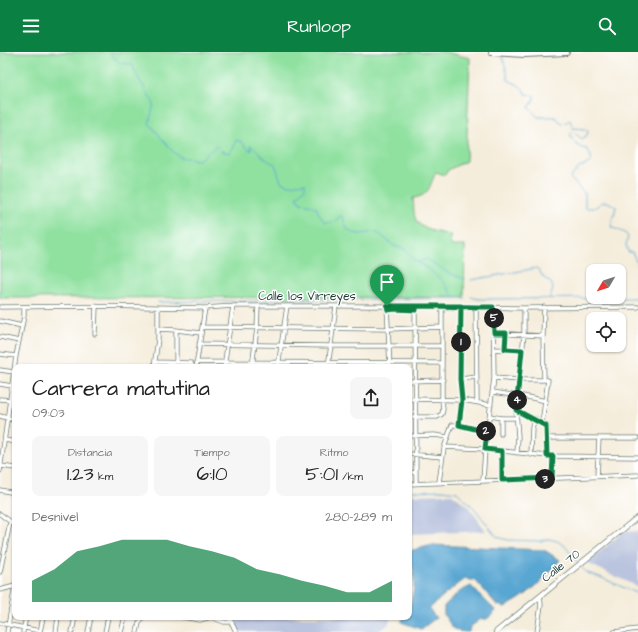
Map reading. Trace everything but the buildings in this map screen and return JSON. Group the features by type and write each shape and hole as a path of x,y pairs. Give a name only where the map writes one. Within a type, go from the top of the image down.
{"highway":[{"path":"492,52 525,54 566,52"}],"street":[{"path":"95,334 96,306"},
{"path":"225,364 233,306"},
{"path":"252,364 257,328 258,306"},
{"path":"279,364 287,306"},
{"path":"328,364 336,306"},
{"path":"415,416 437,417 442,414 442,306"},
{"path":"459,425 462,400 460,379 461,306"},
{"name":"Calle los Virreyes","path":"0,307 638,307"},
{"path":"15,364 24,316 24,307"},
{"path":"476,307 477,402"},
{"path":"483,481 485,449 492,404 494,378 493,307"},
{"path":"544,307 544,380"},
{"path":"158,308 158,339 155,362 184,364"},
{"path":"197,364 205,308"},
{"path":"387,308 390,364"},
{"path":"416,308 416,484"},
{"path":"517,453 516,410 524,335 524,308"},
{"path":"0,321 22,326"},
{"path":"202,327 442,327"},
{"path":"158,329 201,333"},
{"path":"176,330 176,363"},
{"path":"494,333 543,336"},
{"path":"505,349 506,333"},
{"path":"0,337 19,341"},
{"path":"199,344 281,346 442,346"},
{"path":"494,349 522,350"},
{"path":"0,354 16,356"},
{"path":"403,364 442,363"},
{"path":"0,370 12,374"},
{"path":"460,379 477,377"},
{"path":"494,378 548,380 542,422"},
{"path":"412,381 442,380"},
{"path":"0,384 12,386 5,440 2,447 0,472"},
{"path":"493,392 546,402"},
{"path":"412,398 462,400 492,404"},
{"path":"0,399 10,400"},
{"path":"516,410 542,422 546,426 547,456"},
{"path":"0,416 12,420"},
{"path":"490,416 516,418"},
{"path":"501,434 502,418"},
{"path":"531,455 532,426 536,419"},
{"path":"439,482 442,457 452,425 459,425 487,432"},
{"path":"0,431 6,432"},
{"path":"412,436 448,437"},
{"path":"547,438 638,438"},
{"path":"597,477 599,438"},
{"path":"5,440 12,441"},
{"path":"445,447 485,449 547,456 598,458 638,457"},
{"path":"502,451 502,480"},
{"path":"415,454 442,457"},
{"path":"552,478 553,456"},
{"path":"1,463 12,467"},
{"path":"412,472 416,473"},
{"path":"412,484 638,475"},
{"path":"0,490 12,492"},
{"path":"0,514 10,523 0,572"},
{"name":"Calle 70","path":"496,632 638,517"},
{"path":"0,590 12,587"},
{"path":"537,632 541,605 540,595"},
{"path":"7,632 12,602"},
{"path":"24,630 26,620"},
{"path":"0,623 8,624 24,630 40,632 42,620"},
{"path":"56,632 58,620"},
{"path":"72,632 74,620"},
{"path":"88,632 90,620"},
{"path":"105,632 107,620"},
{"path":"121,632 124,620"},
{"path":"137,632 141,620"},
{"path":"219,620 232,622 236,632"},
{"path":"614,632 638,629"}],"shaded area":[{"path":"452,494 468,506 486,531 412,534 412,495"},
{"path":"638,531 638,587 587,563 623,532"},
{"path":"236,620 390,620 388,625 377,632 238,632"}],"green space":[{"path":"0,52 445,52 470,58 466,161 448,170 445,175 436,172 426,193 419,197 413,198 414,215 422,227 450,235 450,243 452,246 465,246 464,297 0,298"}],"water":[{"path":"433,545 544,550 560,560 536,586 521,598 505,607 497,605 476,581 465,579 429,609 436,618 421,629 401,622 402,620 412,620 414,572 412,564 412,550"},
{"path":"471,586 496,611 487,619 481,619 470,627 469,632 463,632 456,630 451,626 444,615 444,606 459,592"}],"waterway":[{"path":"109,52 119,63 132,64 136,74 154,104 149,123 173,152 180,157 199,160 216,146 221,151 229,153 234,147 236,140 242,142 252,151 250,145 267,160 275,164 281,182 288,185 305,183 305,188 297,197 300,203 316,207 325,223 334,221 342,216 347,229 353,233 361,234 375,232 394,246 405,249 417,262 427,259 447,272 464,279"},
{"path":"502,56 507,71 508,80 521,87 526,94 534,95 534,99 529,108 538,117 555,117 563,124 570,120 573,128 585,129 588,131 587,135 582,139 573,132 570,135 577,145 581,148 587,149 592,159 588,164 580,167 570,178 585,194 585,208 594,208 603,202 608,202 616,207 611,227 625,233 628,237 626,245 628,252 632,252 638,265"},
{"path":"417,262 439,277 447,286 454,298"},
{"path":"471,280 537,268 544,278 552,284 553,290 550,297"},
{"path":"471,297 478,299 638,298"},
{"path":"158,302 465,298"},
{"path":"412,491 443,490 457,492 474,508 497,537 508,540 541,541 549,539 557,541 564,545 578,563"},
{"path":"580,566 587,573 600,577 638,594"},
{"path":"0,588 12,584"}],"route":[{"path":"387,306 388,310 416,310 416,306 442,306 461,306 493,307 494,333 506,333 505,349 522,350 516,410 545,424 547,456 553,456 552,478 502,480 502,451 485,449 487,432 459,425 462,400 460,379 461,306 416,306 404,306 387,306"}]}
